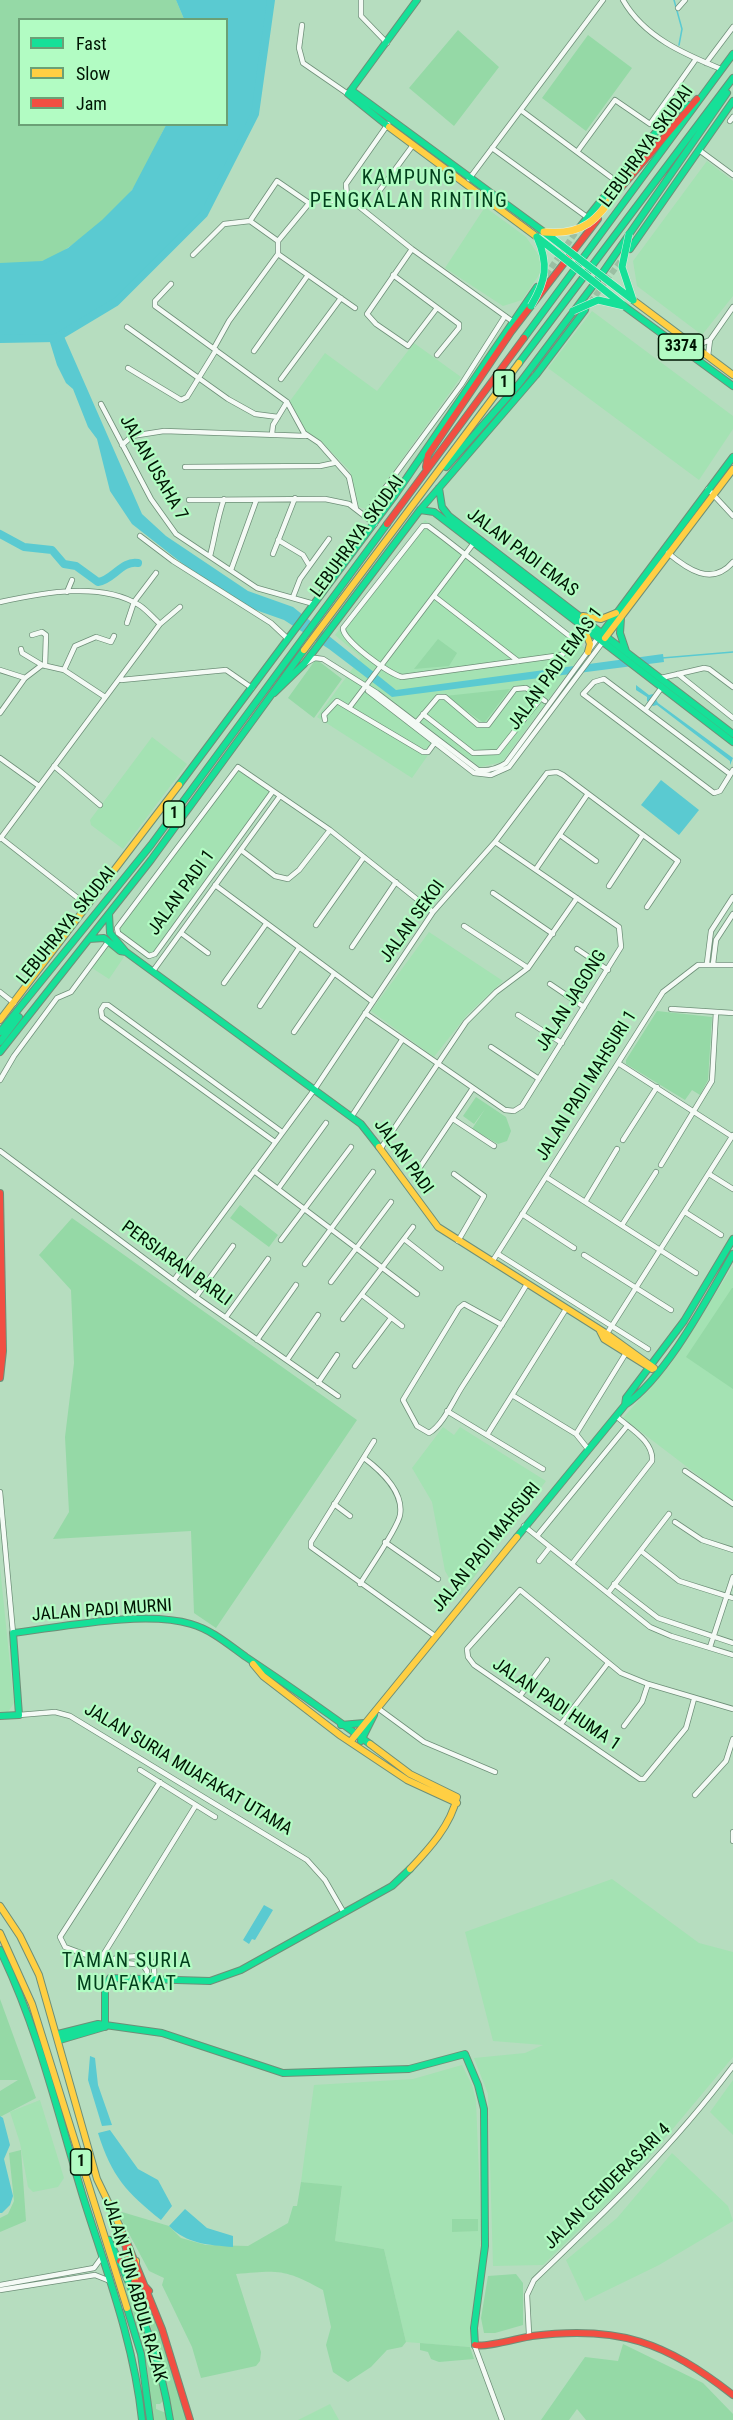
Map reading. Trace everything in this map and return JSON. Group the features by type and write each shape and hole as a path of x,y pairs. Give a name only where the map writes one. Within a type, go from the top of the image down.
{"main road":[{"path":"350,92 417,0"},
{"name":"LEBUHRAYA SKUDAI","path":"0,1032 151,845 733,54"},
{"name":"LEBUHRAYA SKUDAI","path":"0,1052 109,914 328,617 733,78"},
{"path":"428,484 454,459 528,371 601,275 733,84"},
{"path":"579,228 690,105 710,86"},
{"name":"3374","path":"350,92 468,181 573,253 733,375"},
{"path":"630,249 733,101"},
{"path":"531,306 547,273 541,232 567,234 586,229 671,113 690,105"},
{"name":"3374","path":"389,123 413,145 468,181"},
{"path":"426,469 428,455 531,306 573,253 619,183"},
{"name":"3374","path":"541,232 568,260 595,283 733,386"},
{"path":"629,234 620,266 622,279 635,301"},
{"path":"0,1020 375,524 537,287"},
{"path":"573,310 584,302 599,299 610,299 626,307"},
{"path":"270,695 281,688 304,664 375,573 420,510 536,375 585,310"},
{"name":"JALAN PADI EMAS 1","path":"602,638 711,491 733,457"},
{"name":"JALAN PADI EMAS 1","path":"711,491 733,469"},
{"name":"JALAN PADI EMAS","path":"439,487 440,502 449,516 577,614 602,638"},
{"name":"JALAN PADI EMAS","path":"420,510 434,512 583,628 602,638"},
{"path":"577,614 595,619 619,615 620,633 628,654"},
{"path":"583,628 590,644 587,657"},
{"path":"602,638 615,653 733,742"},
{"path":"602,638 653,672 733,734"},
{"name":"JALAN PADI","path":"109,914 110,933 126,952"},
{"name":"JALAN PADI","path":"89,939 101,937 126,952 352,1116 381,1148 426,1214 458,1241 652,1366"},
{"path":"0,1042 36,994 41,983"},
{"path":"0,1193 3,1351 0,1378"},
{"name":"JALAN PADI MAHSURI","path":"628,1404 637,1383 684,1321 733,1239"},
{"name":"JALAN PADI MAHSURI","path":"350,1742 358,1740 377,1711 435,1636 679,1342 733,1254"},
{"name":"JALAN PADI","path":"604,1334 624,1356 652,1366"},
{"path":"628,1404 652,1366 679,1342"},
{"path":"637,1360 640,1369 637,1383"},
{"name":"JALAN PADI MURNI","path":"13,1633 181,1620 202,1628 253,1663 267,1669 358,1740"},
{"path":"13,1633 22,1714"},
{"name":"JALAN PADI MURNI","path":"253,1663 263,1676 350,1742"},
{"name":"JALAN SURIA MUAFAKAT UTAMA","path":"0,1716 22,1714"},
{"path":"341,1725 367,1725 373,1746"},
{"path":"358,1740 373,1746 410,1774 454,1795 457,1803"},
{"path":"358,1740 419,1787 457,1803"},
{"path":"104,2026 105,1987 110,1978 210,1981 236,1972 334,1920 406,1876 457,1803"},
{"path":"0,1906 32,1956 59,2037 98,2179 149,2291 175,2363 190,2420"},
{"name":"JALAN TUN ABDUL RAZAK","path":"0,1933 32,2004 141,2354 146,2419"},
{"name":"JALAN TUN ABDUL RAZAK","path":"0,1950 26,2010 145,2395"},
{"path":"59,2037 91,2025 105,2014"},
{"path":"105,2014 118,2026"},
{"path":"91,2025 118,2026 170,2035 283,2073 409,2069 465,2054 478,2085 484,2109 485,2246 474,2328 475,2347 529,2334 598,2332 625,2336 676,2355 733,2395"},
{"path":"59,2037 104,2026"},
{"path":"99,2219 135,2287 152,2337 170,2420"},
{"path":"120,2261 127,2265 129,2260 121,2229"},
{"path":"135,2287 136,2261"},
{"path":"135,2287 141,2282 149,2291"}],"street":[{"path":"361,0 361,16 387,43"},
{"path":"468,181 603,0"},
{"path":"623,0 634,17 652,33 696,59 722,69"},
{"path":"678,8 685,0"},
{"path":"302,25 299,48 303,63 350,92"},
{"path":"706,63 733,27"},
{"path":"577,152 615,100 650,124 696,59"},
{"path":"522,111 619,183"},
{"path":"389,123 346,184 347,197 412,249 512,321"},
{"path":"380,190 413,145"},
{"path":"492,148 587,217"},
{"path":"699,150 733,175"},
{"path":"250,221 278,181 309,203"},
{"path":"128,368 181,400 187,397 229,321 278,254 278,241 316,195 335,202 347,197"},
{"path":"193,255 224,224 250,221 278,241"},
{"path":"412,249 367,314 376,324 408,346 437,308"},
{"path":"278,254 355,308"},
{"path":"254,351 308,275"},
{"path":"393,275 459,326 437,355"},
{"path":"171,284 154,305 287,402 304,433 349,477 356,509"},
{"path":"281,379 340,298"},
{"path":"708,356 710,340 733,308"},
{"path":"366,514 461,385 505,316"},
{"path":"127,327 228,399 255,414 278,417"},
{"path":"696,346 710,340"},
{"path":"272,434 287,402"},
{"name":"JALAN USAHA 7","path":"100,404 168,525 181,539 257,588 314,605"},
{"path":"122,445 132,436 152,432 309,436"},
{"path":"426,432 434,437"},
{"path":"186,467 320,466 334,463"},
{"path":"711,491 733,516"},
{"path":"273,554 295,498"},
{"path":"210,556 215,542 214,528 224,499"},
{"path":"189,500 325,499 349,504 366,514 375,524"},
{"path":"231,570 256,501"},
{"path":"423,526 428,526 465,554 572,638 573,641 562,655 402,676 379,667 342,633 343,628 423,526"},
{"path":"140,536 173,561 272,623 288,639"},
{"path":"293,597 300,579 329,539"},
{"path":"278,540 303,555 309,565"},
{"path":"349,708 473,544"},
{"path":"666,552 693,572 704,575 720,571 733,562"},
{"path":"127,623 134,602 156,573"},
{"path":"375,573 383,579"},
{"path":"67,592 72,580"},
{"path":"0,602 67,592 102,593 134,602 160,624"},
{"path":"434,596 518,661"},
{"path":"88,906 1,835 105,697 121,680 160,624 180,607"},
{"path":"32,635 42,632 46,635 44,665"},
{"path":"64,670 75,646 96,637 111,642 114,636"},
{"name":"JALAN PADI EMAS 1","path":"436,740 474,773 491,775 504,771 602,638"},
{"path":"21,648 22,653 44,665 64,670 105,697"},
{"name":"JALAN PADI EMAS 1","path":"304,664 320,658 366,685 415,725 478,770 496,768 506,763 555,697 573,678"},
{"path":"0,712 25,678 44,665"},
{"path":"661,678 704,668 710,669 733,687"},
{"path":"0,670 25,678"},
{"path":"121,680 226,670 252,688"},
{"path":"678,674 733,718"},
{"path":"604,679 646,709 732,772 720,791 714,793 583,694 594,682 604,679"},
{"path":"415,725 434,698 441,696 478,725 488,724 515,689 526,687 543,700"},
{"path":"646,709 662,687"},
{"path":"423,714 473,753 498,752 543,700 555,697"},
{"path":"543,700 543,713"},
{"path":"325,720 324,715 334,702 349,708 426,753 436,740"},
{"path":"0,758 39,786"},
{"path":"54,766 100,805"},
{"name":"JALAN PADI 1","path":"241,767 273,791 154,954 149,956 118,933 117,928 236,768 241,767"},
{"name":"JALAN SEKOI","path":"174,1280 193,1250 314,1090 433,912 495,842 544,777 550,772 560,773 587,795"},
{"path":"273,791 330,830 433,912"},
{"path":"536,869 587,795 678,861 647,907"},
{"path":"153,971 280,796"},
{"path":"241,850 275,876 288,879 300,870 330,830"},
{"path":"560,835 596,861"},
{"path":"609,886 642,836"},
{"name":"JALAN JAGONG","path":"473,1088 505,1110 514,1111 522,1106 621,947 619,927 495,842"},
{"path":"316,925 364,857"},
{"path":"352,948 396,882"},
{"path":"215,885 373,1002"},
{"path":"493,892 553,934"},
{"path":"733,897 711,931 707,963 733,964"},
{"path":"381,1148 437,1063 478,1009 528,968 577,898"},
{"path":"713,964 718,936 733,914"},
{"path":"224,983 266,924"},
{"path":"464,926 528,968"},
{"path":"711,931 718,936"},
{"path":"181,933 208,953"},
{"path":"0,1080 14,1056 57,998 71,992 108,942"},
{"path":"260,1006 299,948"},
{"path":"577,949 608,970"},
{"name":"JALAN PADI MAHSURI 1","path":"492,1262 663,992 694,967 707,963"},
{"path":"294,1032 334,974"},
{"path":"550,984 584,1007"},
{"path":"0,993 14,1003"},
{"path":"275,1143 102,1017 101,1010 104,1005 108,1005 282,1132"},
{"path":"671,1009 733,1012"},
{"path":"661,1165 712,1081 716,1012"},
{"path":"365,1013 473,1088 416,1173"},
{"path":"518,1015 562,1043"},
{"path":"352,1116 402,1040"},
{"path":"490,1047 539,1079"},
{"path":"604,1334 612,1326 733,1136 618,1063"},
{"path":"623,1140 657,1087"},
{"path":"453,1119 494,1146"},
{"path":"278,1189 326,1123"},
{"path":"264,1135 272,1124"},
{"path":"281,1240 351,1147"},
{"path":"585,1202 617,1149"},
{"name":"PERSIARAN BARLI","path":"0,1151 90,1215 196,1297 338,1396"},
{"path":"254,1171 417,1294"},
{"path":"305,1264 373,1172"},
{"path":"622,1226 656,1172"},
{"path":"454,1174 484,1196 458,1241"},
{"path":"709,1174 733,1189"},
{"path":"546,1177 696,1273"},
{"path":"331,1282 391,1202"},
{"path":"685,1212 721,1235"},
{"path":"522,1214 574,1248"},
{"path":"343,1319 413,1227"},
{"path":"404,1239 441,1268"},
{"path":"196,1297 233,1246"},
{"path":"498,1254 648,1350"},
{"path":"584,1255 634,1289 671,1310"},
{"path":"226,1317 268,1259"},
{"path":"502,1325 464,1304 403,1400 417,1426 429,1433 433,1431 502,1325 527,1284"},
{"path":"257,1340 296,1285"},
{"path":"362,1295 402,1326"},
{"path":"487,1434 566,1309"},
{"path":"287,1360 318,1315"},
{"path":"355,1366 391,1318"},
{"path":"318,1383 337,1355"},
{"path":"576,1434 624,1356"},
{"path":"512,1395 576,1434 588,1449"},
{"path":"447,1410 543,1469"},
{"path":"572,1564 651,1465 653,1456 647,1443 616,1416"},
{"name":"JALAN PADI MAHSURI","path":"537,1536 627,1426"},
{"path":"374,1441 311,1542 311,1547 435,1636"},
{"path":"360,1584 400,1515 399,1496 377,1468 364,1458"},
{"path":"685,1471 733,1504"},
{"path":"0,1492 13,1633"},
{"path":"334,1504 350,1516"},
{"path":"608,1593 669,1514"},
{"path":"675,1522 702,1540 733,1550"},
{"path":"524,1526 650,1627 671,1636 733,1655"},
{"path":"385,1542 438,1579"},
{"path":"539,1562 550,1547"},
{"path":"641,1551 679,1581 733,1598"},
{"path":"710,1647 733,1577"},
{"path":"614,1584 658,1618 733,1643"},
{"name":"JALAN PADI HUMA 1","path":"608,1663 520,1590 467,1649 468,1657 474,1665 644,1779 686,1728 694,1699"},
{"path":"520,1696 547,1660"},
{"path":"561,1724 608,1663 621,1673 648,1684 733,1709"},
{"path":"624,1726 642,1702 648,1684"},
{"path":"377,1711 424,1742 495,1772"},
{"name":"JALAN SURIA MUAFAKAT UTAMA","path":"22,1714 61,1713 78,1720 307,1860 325,1880 344,1913"},
{"path":"695,1795 726,1761 733,1739"},
{"path":"726,1761 733,1763"},
{"path":"140,1770 215,1817"},
{"path":"151,1979 143,1965 100,1960 65,1947 60,1940 61,1934 160,1782"},
{"path":"100,1960 196,1805"},
{"path":"733,1833 733,1841"},
{"path":"334,1920 338,1908 337,1900"},
{"name":"JALAN CENDERASARI 4","path":"529,2334 527,2295 534,2280 623,2195 687,2125 733,2066"},
{"path":"0,2285 94,2268 102,2257"},
{"path":"0,2290 95,2275 110,2281"},
{"path":"475,2347 502,2420"}],"shaded area":[{"path":"0,0 176,0 184,18 18,18 18,126 166,126 132,190 114,210 78,241 53,257 42,261 0,263"},
{"path":"458,30 499,67 454,126 409,88"},
{"path":"588,35 632,68 586,131 542,98"},
{"path":"707,161 733,181 733,296 702,335 637,286 633,261"},
{"path":"485,207 526,237 540,257 541,272 522,300 503,306 445,268"},
{"path":"592,311 733,416 733,429 699,480 548,368"},
{"path":"414,343 461,377 366,509 359,507 350,471 322,442 306,431 290,401 325,353 377,391"},
{"path":"425,520 586,649 502,762 480,767 440,738 412,778 317,717 361,657 335,635"},
{"path":"438,639 457,653 449,666 414,669"},
{"path":"316,659 342,679 314,718 288,698"},
{"path":"510,689 484,723 445,696"},
{"path":"152,737 187,764 123,849 91,825 90,820"},
{"path":"237,769 271,791 149,958 115,933"},
{"path":"429,932 503,981 467,1015 434,1057 371,1011"},
{"path":"109,946 124,957 109,979 92,968"},
{"path":"657,1011 712,1017 708,1080 700,1095 692,1090 685,1100 626,1064 626,1060"},
{"path":"476,1097 506,1117 511,1131 507,1141 498,1144 472,1129 485,1109 474,1124 463,1116"},
{"path":"240,1205 278,1235 269,1247 230,1218"},
{"path":"72,1218 357,1420 216,1628 194,1613 191,1531 53,1539 69,1512 65,1437 74,1363 71,1290 39,1255"},
{"path":"733,1266 733,1502 623,1418 670,1365"},
{"path":"733,1288 733,1389 686,1357"},
{"path":"443,1427 454,1435 460,1427 546,1481 460,1596 445,1571 432,1502 412,1468"},
{"path":"0,1567 14,1703 8,1712 0,1713"},
{"path":"612,1879 699,1943 733,1952 733,2057 625,2186 543,2265 493,2266 488,2094 474,2058 525,2053 543,2045 493,2041 465,1932"},
{"path":"0,1999 36,2098 0,2117 0,2091 18,2080 0,2080"},
{"path":"462,2065 472,2085 476,2101 482,2249 470,2324 470,2347 406,2342 384,2249 335,2241 342,2187 301,2182 314,2085 413,2079"},
{"path":"733,2080 733,2135 710,2112"},
{"path":"40,2100 64,2178 58,2187 33,2192 28,2187 20,2143 10,2112"},
{"path":"21,2150 26,2221 0,2232 0,2218 8,2214 14,2201 9,2153"},
{"path":"672,2153 728,2206 733,2221 659,2265 585,2301 566,2260 617,2218"},
{"path":"301,2182 342,2186 335,2241 384,2249 406,2342 402,2347 387,2350 371,2367 348,2382 333,2372 326,2345 331,2327 323,2290 299,2278 281,2273 236,2274 261,2352 260,2361 256,2366 201,2378 192,2347 162,2285 164,2278 149,2271 119,2215 122,2212 169,2226 181,2238 206,2245 248,2246 288,2223 293,2206 297,2206"},
{"path":"452,2219 478,2219 478,2231 452,2232"},
{"path":"113,2251 150,2339 164,2400 156,2404 156,2409 166,2413 168,2420 152,2420 147,2366"},
{"path":"516,2274 523,2283 523,2325 495,2333 484,2333 481,2318 488,2276"},
{"path":"140,2286 159,2322 188,2420 172,2420 161,2365"},
{"path":"420,2343 470,2347 474,2359 439,2362 431,2359 428,2352 420,2350"},
{"path":"623,2344 703,2383 733,2414 733,2420 586,2420 577,2409 569,2420 541,2420 585,2357 618,2361"},
{"path":"330,2404 339,2420 298,2420"}],"water":[{"path":"176,0 271,0 255,114 204,214 116,302 63,334 142,514 166,536 248,591 293,607 396,690 663,654 664,662 392,697 329,649 284,620 253,609 197,575 132,524 110,491 97,439 88,427 73,389 66,383 57,365 49,339 0,339 0,263 42,261 68,248 102,220 132,190 165,126 228,126 228,18 184,18"},
{"path":"636,685 649,695 653,694 658,703 733,758 730,765 730,761 657,705 653,706 647,701 647,697 636,690"},
{"path":"661,780 699,810 679,835 641,805"},
{"path":"264,1905 273,1910 255,1940 252,1939 249,1944 243,1940"},
{"path":"90,2056 95,2058 98,2085 112,2125 102,2126 88,2080"},
{"path":"0,2116 3,2118 10,2145 4,2159 13,2196 10,2205 2,2213 0,2213"},
{"path":"110,2130 138,2169 158,2180 172,2206 161,2220 129,2192 115,2172 98,2133"},
{"path":"185,2209 207,2228 233,2236 233,2247 198,2242 176,2232 169,2226"}],"waterway":[{"path":"0,339 56,338 116,302 204,214 255,114 271,0"},
{"path":"674,0 682,29 679,45"},
{"path":"0,534 24,547 52,550 64,564 76,566 98,582 108,578 127,564 138,563"},
{"path":"662,658 733,652"}],"tunnel":[{"path":"546,275 578,229"},
{"path":"585,310 622,259"}],"traffic: fast":[{"path":"351,90 417,0"},
{"path":"524,338 733,54"},
{"path":"519,363 733,78"},
{"path":"389,127 348,94 351,90 544,232"},
{"path":"446,467 519,384 601,275 727,93"},
{"path":"630,249 733,101"},
{"path":"579,228 671,113 689,105"},
{"path":"544,232 633,300"},
{"path":"629,234 622,267 633,300"},
{"path":"537,237 622,304"},
{"path":"531,306 540,288 544,272 543,256 537,237"},
{"path":"179,785 395,495 537,287"},
{"path":"573,311 598,300 624,306"},
{"path":"624,306 733,386"},
{"path":"274,693 304,664 420,510 536,375 585,310"},
{"path":"599,637 733,457"},
{"path":"439,488 442,507 449,516 733,734"},
{"path":"420,510 434,512 733,742"},
{"path":"0,1032 151,845 387,524"},
{"path":"621,618 620,633 626,651"},
{"path":"0,1052 151,860 304,650"},
{"path":"109,914 110,933 126,952 361,1124 379,1147"},
{"path":"89,939 104,938 120,951 126,952"},
{"path":"0,1042 19,1017"},
{"path":"517,1537 625,1405 626,1398 684,1321 733,1239"},
{"path":"625,1405 641,1392 671,1356 733,1254"},
{"path":"0,1716 19,1715 13,1633 127,1619 172,1620 191,1624 213,1634 370,1744"},
{"path":"361,1741 374,1715"},
{"path":"341,1725 364,1723"},
{"path":"105,2027 105,1987 110,1978 210,1981 241,1970 392,1886 410,1869"},
{"path":"0,1950 37,2042 119,2309 133,2363 142,2420"},
{"path":"58,2034 98,2024 162,2033 283,2073 409,2069 465,2054 478,2085 484,2109 485,2246 474,2328 475,2345"},
{"path":"60,2040 104,2027"},
{"path":"109,2240 147,2328 166,2396 170,2420"},
{"path":"127,2308 141,2354 150,2420"}],"traffic: slow":[{"path":"389,127 537,237"},
{"path":"544,232 571,231 582,227 598,215 622,184"},
{"path":"633,300 733,375"},
{"path":"304,650 519,363"},
{"path":"605,638 733,469"},
{"path":"583,616 601,619 616,613"},
{"path":"585,631 590,644 588,652"},
{"path":"0,1020 179,785"},
{"path":"379,1147 438,1227 607,1334 654,1368"},
{"path":"600,1331 604,1339 652,1369"},
{"path":"350,1742 517,1537"},
{"path":"253,1664 263,1676 341,1736 407,1780 457,1803"},
{"path":"370,1744 410,1774 457,1797 445,1827 410,1869"},
{"path":"0,1906 20,1936 39,1975 97,2179 122,2231"},
{"path":"0,1933 32,2004 127,2308"},
{"path":"135,2286 136,2261"}],"traffic: jam":[{"path":"619,190 697,99"},
{"path":"426,467 428,455 511,332 598,219"},
{"path":"387,524 524,338"},
{"path":"0,1193 3,1351 0,1378"},
{"path":"120,2261 127,2265 129,2260 121,2229"},
{"path":"126,2240 162,2329 190,2420"},
{"path":"134,2283 141,2282 149,2291"},
{"path":"475,2345 563,2333 616,2336 640,2341 662,2350 685,2362 733,2395"}],"district":[{"name":"KAMPUNG PENGKALAN RINTING","path":"409,190"},
{"name":"TAMAN SURIA MUAFAKAT","path":"127,1974"}]}
